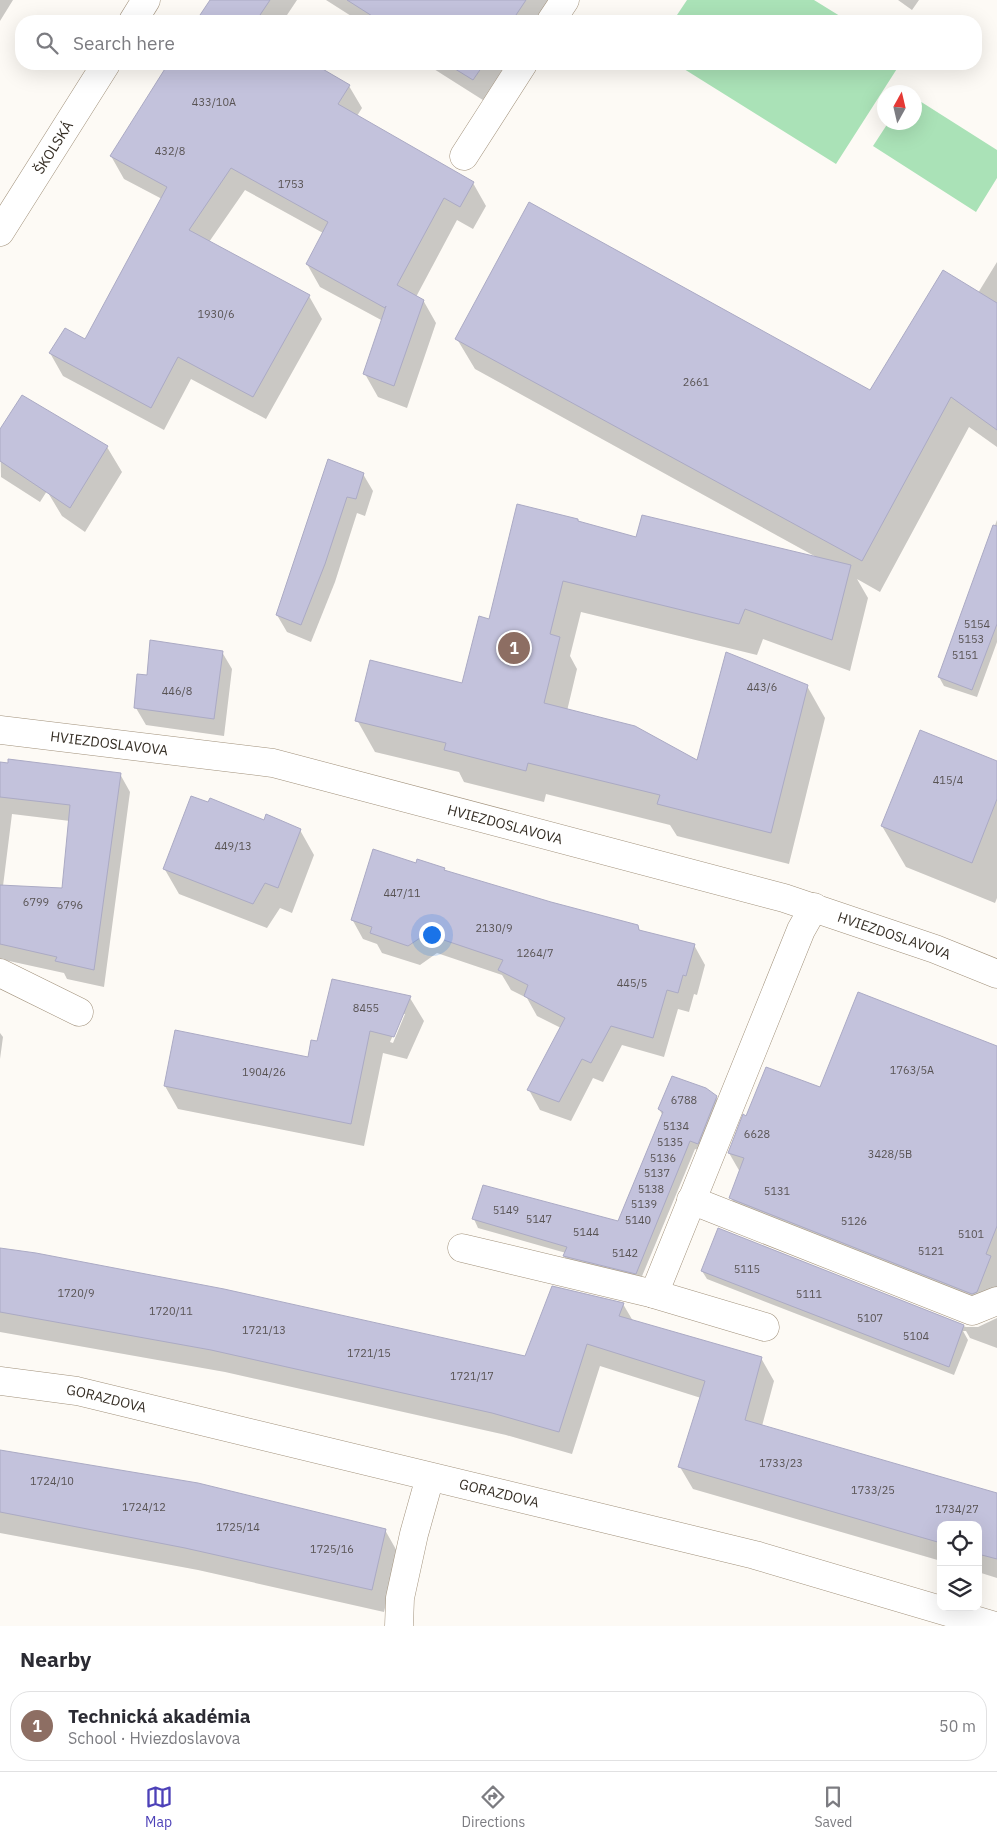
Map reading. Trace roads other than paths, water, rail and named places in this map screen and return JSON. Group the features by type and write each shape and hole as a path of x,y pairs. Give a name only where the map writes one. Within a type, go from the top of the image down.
{"street":[{"path":"137,15 146,0"},
{"path":"555,15 565,0"},
{"name":"ŠKOLSKÁ","path":"0,232 102,70"},
{"path":"464,156 519,70"},
{"name":"HVIEZDOSLAVOVA","path":"0,730 273,763 814,907 935,949 997,974"},
{"path":"654,1294 801,930 814,907"},
{"path":"0,973 79,1012"},
{"path":"691,1200 972,1311 997,1301"},
{"path":"462,1248 654,1294 766,1327"},
{"name":"GORAZDOVA","path":"0,1381 77,1391 755,1555 995,1626"},
{"path":"400,1626 400,1598 414,1534 430,1477"}],"place":[{"name":"Technická akadémia","path":"514,648"}]}
